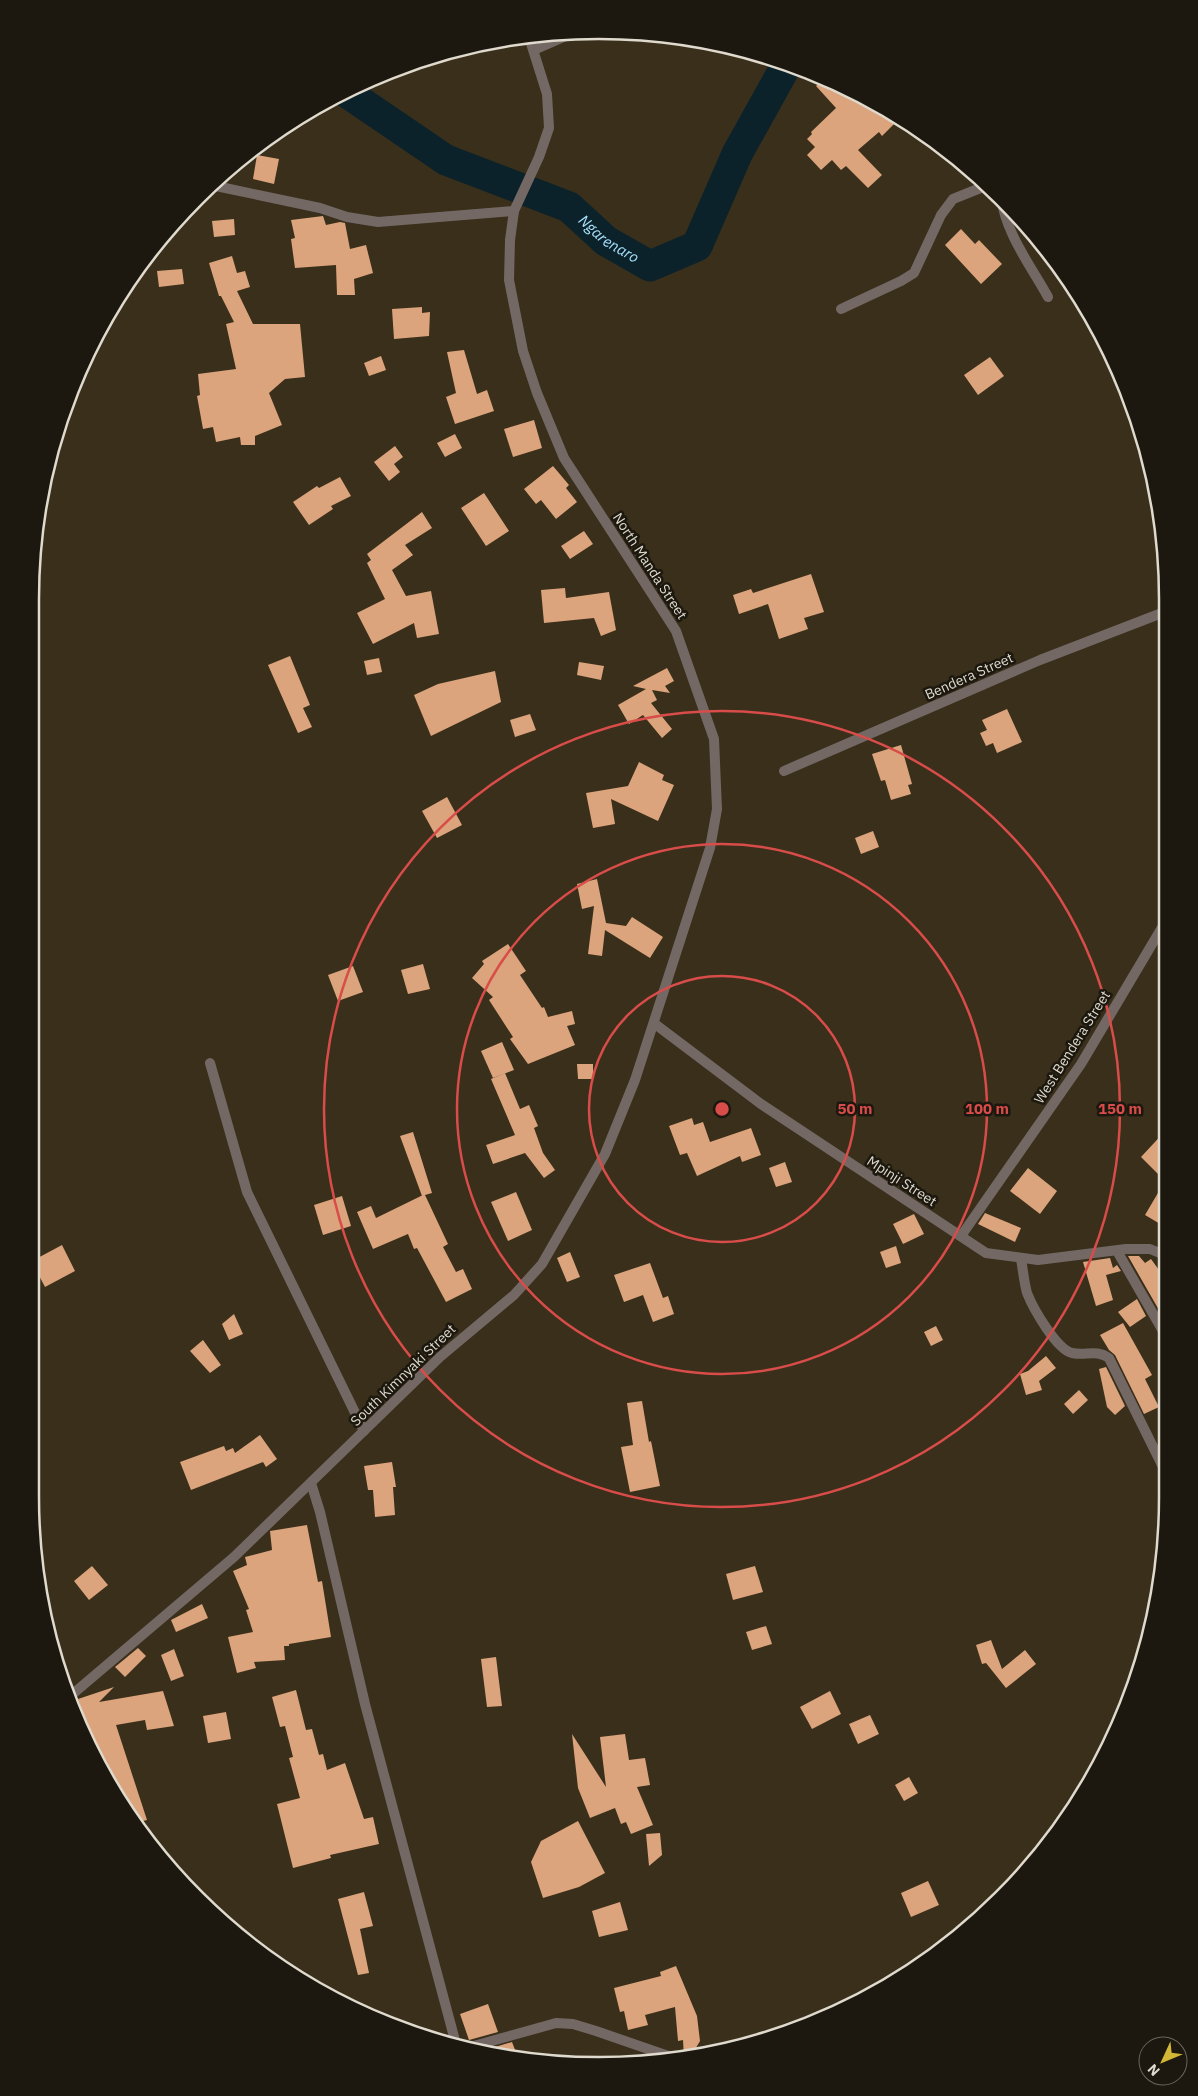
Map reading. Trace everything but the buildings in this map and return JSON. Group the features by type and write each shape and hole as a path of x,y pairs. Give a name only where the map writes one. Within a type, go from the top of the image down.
{"street":[{"path":"532,43 534,50 555,41"},
{"name":"North Manda Street","path":"534,50 547,94 548,128 539,157 514,211 508,257 509,280 523,351 537,393 564,458 676,632 714,739 717,809 710,848 661,1002"},
{"path":"220,187 320,208 347,217 378,222 514,211"},
{"path":"841,309 914,273 941,215 953,199 980,189"},
{"path":"1003,212 1009,227 1048,297"},
{"name":"Bendera Street","path":"784,771 1040,660 1159,614"},
{"name":"West Bendera Street","path":"961,1236 1081,1064 1159,932"},
{"name":"South Kimnyaki Street","path":"74,1693 234,1557 445,1351 514,1295 542,1264 605,1154 661,1002"},
{"name":"Mpinji Street","path":"654,1024 761,1104 986,1253 1038,1260 1150,1249 1159,1253"},
{"path":"210,1063 247,1192 364,1431"},
{"path":"1117,1251 1159,1324"},
{"path":"1021,1259 1032,1304 1056,1341 1065,1350 1074,1353 1101,1352 1109,1358 1159,1459"},
{"path":"311,1483 320,1512 365,1704 454,2038"},
{"path":"481,2044 556,2023 573,2024 660,2053"}],"waterway":[{"name":"Ngarenaro","path":"352,96 446,160 569,207 606,241 650,266 697,246 737,154 784,70"}]}
